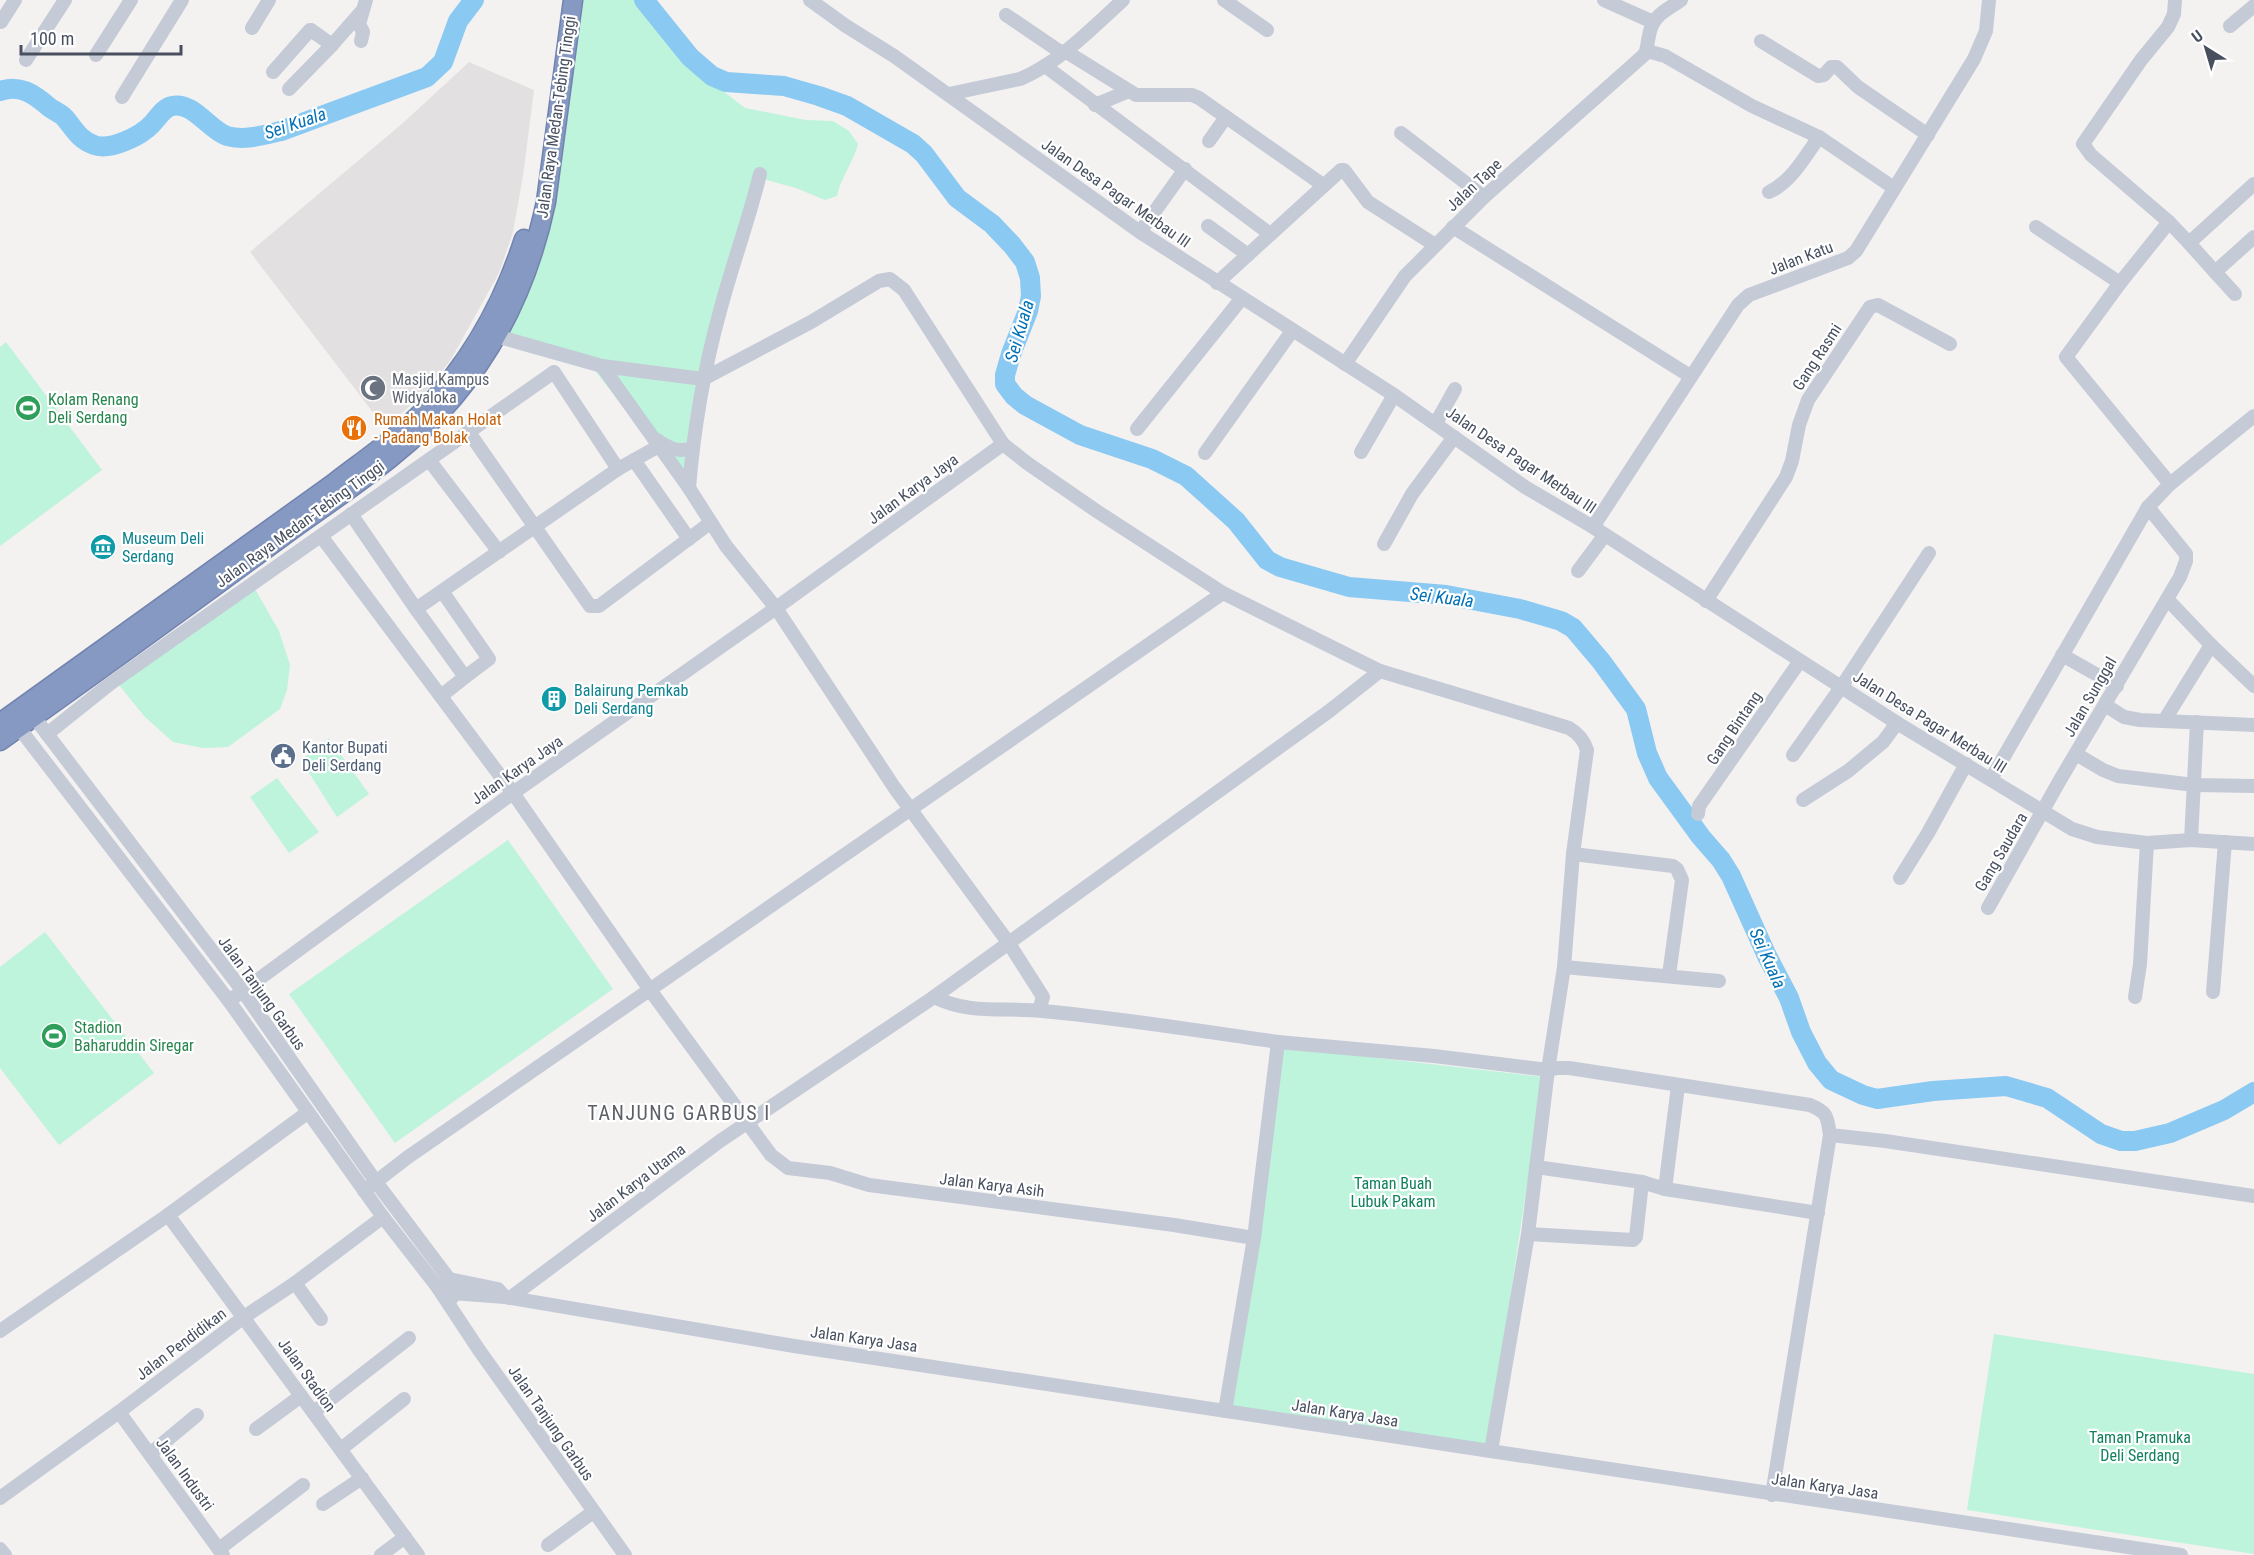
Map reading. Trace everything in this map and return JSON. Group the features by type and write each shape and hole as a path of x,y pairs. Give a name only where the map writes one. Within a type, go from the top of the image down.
{"highway":[{"name":"Jalan Raya Medan-Tebing Tinggi","path":"30,711 378,450 425,410 458,370 498,304 517,261 529,225 561,0"},
{"name":"Jalan Raya Medan-Tebing Tinggi","path":"0,741 10,723 394,454 436,417 475,370 496,336 528,268 540,230 546,202 573,0"}],"street":[{"path":"1,22 15,0"},
{"path":"26,60 65,0"},
{"path":"96,55 131,0"},
{"path":"122,97 182,0"},
{"path":"252,28 269,0"},
{"name":"Jalan Desa Pagar Merbau III","path":"810,0 951,96 1140,232 1394,395 1525,487 1897,723 2072,829 2097,837 2147,843 2191,840 2254,844"},
{"path":"1224,0 1267,30"},
{"path":"1604,0 1653,22"},
{"path":"1681,0 1661,12 1653,22 1648,45 1659,54 1752,106 1819,137 1894,188"},
{"path":"2175,0 2174,14 2168,27 2140,60 2083,144 2091,155 2169,222 2235,294"},
{"path":"951,96 1020,79 1044,66 1092,30 1118,1"},
{"path":"361,41 363,32 359,24 364,6"},
{"path":"289,89 332,45 364,6"},
{"name":"Jalan Katu","path":"1578,571 1598,532 1689,376 1730,314 1749,295 1848,258 1856,251 1974,59 1986,31 1988,6"},
{"path":"2230,26 2254,6"},
{"path":"1006,15 1140,96 1192,95 1323,185"},
{"path":"273,72 310,30 332,45"},
{"path":"1761,41 1818,76 1824,75 1831,67 1838,67 1858,87 1928,135"},
{"name":"Jalan Tape","path":"1346,364 1405,276 1484,197 1648,45"},
{"path":"1044,66 1270,234"},
{"path":"1089,99 1129,91"},
{"path":"1209,141 1226,117"},
{"path":"1401,133 1484,197"},
{"path":"1769,192 1778,188 1797,168 1819,137"},
{"path":"1140,232 1185,169"},
{"path":"1217,283 1340,170 1344,170 1368,202 1435,245"},
{"path":"689,488 692,448 703,379 720,310 751,213 760,174"},
{"path":"2188,243 2254,184"},
{"path":"2169,222 2120,283 2066,357 2170,484"},
{"path":"1208,226 1248,255"},
{"path":"1453,227 1689,376"},
{"path":"2036,227 2120,283"},
{"path":"2215,272 2254,237"},
{"path":"496,336 602,366 703,379 811,322 879,281 890,279 904,290 1003,444 1098,512 1223,593 1380,671 1569,728 1578,734 1587,750 1573,854 1564,967 1548,1070 1528,1234 1491,1451"},
{"path":"1137,429 1242,298"},
{"name":"Gang Rasmi","path":"1706,601 1786,477 1792,461 1799,424 1808,400 1869,307 1878,305 1950,344"},
{"path":"1205,453 1292,330"},
{"path":"47,734 111,683 554,372 566,356"},
{"path":"602,366 689,488 710,523 776,608 910,810 1008,942 1043,997 1039,1010"},
{"path":"554,372 618,469"},
{"path":"1436,423 1455,389"},
{"path":"1361,452 1394,395"},
{"path":"1991,779 2148,507 2170,484 2254,416"},
{"path":"468,431 590,606 595,608 710,523"},
{"path":"1384,544 1412,494 1454,436"},
{"path":"656,442 676,450 683,451 692,448"},
{"path":"416,609 634,460 656,442"},
{"name":"Jalan Karya Jaya","path":"229,1001 513,793 776,608 1003,444"},
{"path":"429,460 499,552"},
{"path":"634,460 689,539"},
{"name":"Jalan Sunggal","path":"2043,812 2168,600 2186,561 2186,554 2148,507"},
{"path":"351,514 465,678"},
{"name":"Jalan Karya Asih","path":"321,536 513,793 650,990 771,1155 788,1168 830,1173 869,1185 1174,1225 1254,1238"},
{"path":"1793,756 1929,553"},
{"path":"441,696 489,658 442,591"},
{"path":"364,1191 408,1157 1223,593"},
{"path":"2168,600 2254,686"},
{"path":"2164,721 2211,645"},
{"path":"2062,655 2117,686"},
{"name":"Gang Bintang","path":"1698,814 1699,806 1800,661"},
{"name":"Jalan Karya Utama","path":"508,1297 701,1154 934,997 1065,903 1328,712 1380,671"},
{"path":"2105,705 2132,719 2254,725"},
{"name":"Jalan Tanjung Garbus","path":"30,711 242,990 376,1182 442,1282 453,1309 479,1350 622,1554"},
{"path":"2191,840 2197,722"},
{"name":"Jalan Tanjung Garbus","path":"10,723 229,1001 383,1217 442,1282"},
{"path":"1803,800 1848,771 1882,742 1897,723"},
{"path":"2076,754 2118,776 2195,785 2254,786"},
{"path":"1900,878 1966,764"},
{"name":"Gang Saudara","path":"1989,908 2043,812"},
{"path":"2213,992 2225,842"},
{"path":"2135,997 2141,944 2147,843"},
{"path":"1573,854 1673,866 1677,869 1682,880 1669,975"},
{"path":"1564,967 1719,981"},
{"path":"934,997 950,1005 995,1010 1039,1010 1278,1042 1434,1056 1548,1070 1569,1068 1810,1105 1821,1110 1828,1117 1830,1135 1772,1495"},
{"path":"1225,1411 1254,1238 1278,1042"},
{"path":"1665,1189 1678,1086"},
{"path":"0,1331 168,1215 307,1113"},
{"path":"1830,1135 1885,1141 2254,1196"},
{"path":"1536,1167 1642,1182 1665,1189 1818,1213"},
{"path":"1528,1234 1633,1240 1636,1237 1642,1182"},
{"name":"Jalan Stadion","path":"168,1215 418,1555"},
{"name":"Jalan Pendidikan","path":"0,1498 383,1217"},
{"name":"Jalan Karya Jasa","path":"442,1282 498,1289 508,1297"},
{"name":"Jalan Karya Jasa","path":"442,1282 452,1293 508,1297 787,1345 2181,1555"},
{"path":"296,1283 321,1319"},
{"name":"Jalan Tanjung Garbus","path":"452,1293 453,1309"},
{"path":"314,1412 409,1338"},
{"path":"256,1429 301,1396"},
{"path":"340,1449 404,1399"},
{"name":"Jalan Industri","path":"119,1412 221,1552"},
{"path":"150,1454 197,1415"},
{"path":"323,1504 362,1478"},
{"path":"221,1552 303,1485"},
{"path":"548,1545 593,1512"},
{"path":"381,1555 405,1537"},
{"path":"0,1549 5,1555"}],"shaded area":[{"path":"469,62 534,90 513,232 499,273 450,361 425,392 385,428 250,252 404,122"}],"green space":[{"path":"579,0 637,0 676,46 723,91 745,108 806,120 833,121 849,131 858,144 837,196 825,200 796,188 756,177 686,487 585,358 501,334 559,131 566,131"},
{"name":"Kolam Renang Deli Serdang","path":"6,342 102,470 0,546 0,347"},
{"path":"255,589 279,631 290,665 287,690 280,709 228,747 203,748 173,742 145,717 118,684"},
{"path":"329,738 369,794 337,817 301,760"},
{"path":"277,778 319,832 289,853 250,797"},
{"path":"508,840 613,989 395,1143 289,994"},
{"path":"45,932 154,1073 59,1145 0,1068 0,967"},
{"name":"Taman Buah Lubuk Pakam","path":"1282,1047 1543,1077 1488,1446 1229,1407"},
{"name":"Taman Pramuka Deli Serdang","path":"1994,1334 2254,1374 2254,1554 1967,1510"}],"waterway":[{"name":"Sei Kuala","path":"0,91 14,89 32,94 62,116 84,140 94,145 108,146 133,138 147,129 163,111 172,106 187,108 227,136 240,138 261,136 281,131 427,77 443,62 458,21 474,0"},
{"name":"Sei Kuala","path":"644,0 690,57 712,76 726,82 784,86 819,96 847,106 913,144 924,154 957,198 992,224 1012,245 1025,262 1030,278 1031,296 1028,311 1011,354 1005,384 1025,405 1080,435 1152,459 1186,476 1236,521 1267,560 1280,567 1349,587 1446,595 1520,609 1561,621 1573,628 1601,661 1636,709 1647,753 1658,778 1731,876 1767,956 1789,998 1801,1032 1817,1063 1831,1080 1877,1099 1933,1091 2006,1086 2047,1098 2101,1134 2121,1141 2135,1141 2170,1133 2224,1110 2254,1092"}],"place":[{"name":"Masjid Kampus Widyaloka","path":"373,388"},
{"name":"Kolam Renang Deli Serdang","path":"28,408"},
{"name":"Rumah Makan Holat - Padang Bolak","path":"354,428"},
{"name":"Museum Deli Serdang","path":"103,547"},
{"name":"Balairung Pemkab Deli Serdang","path":"554,699"},
{"name":"Kantor Bupati Deli Serdang","path":"283,756"},
{"name":"Stadion Baharuddin Siregar","path":"54,1036"}],"district":[{"name":"TANJUNG GARBUS I","path":"679,1113"}]}
